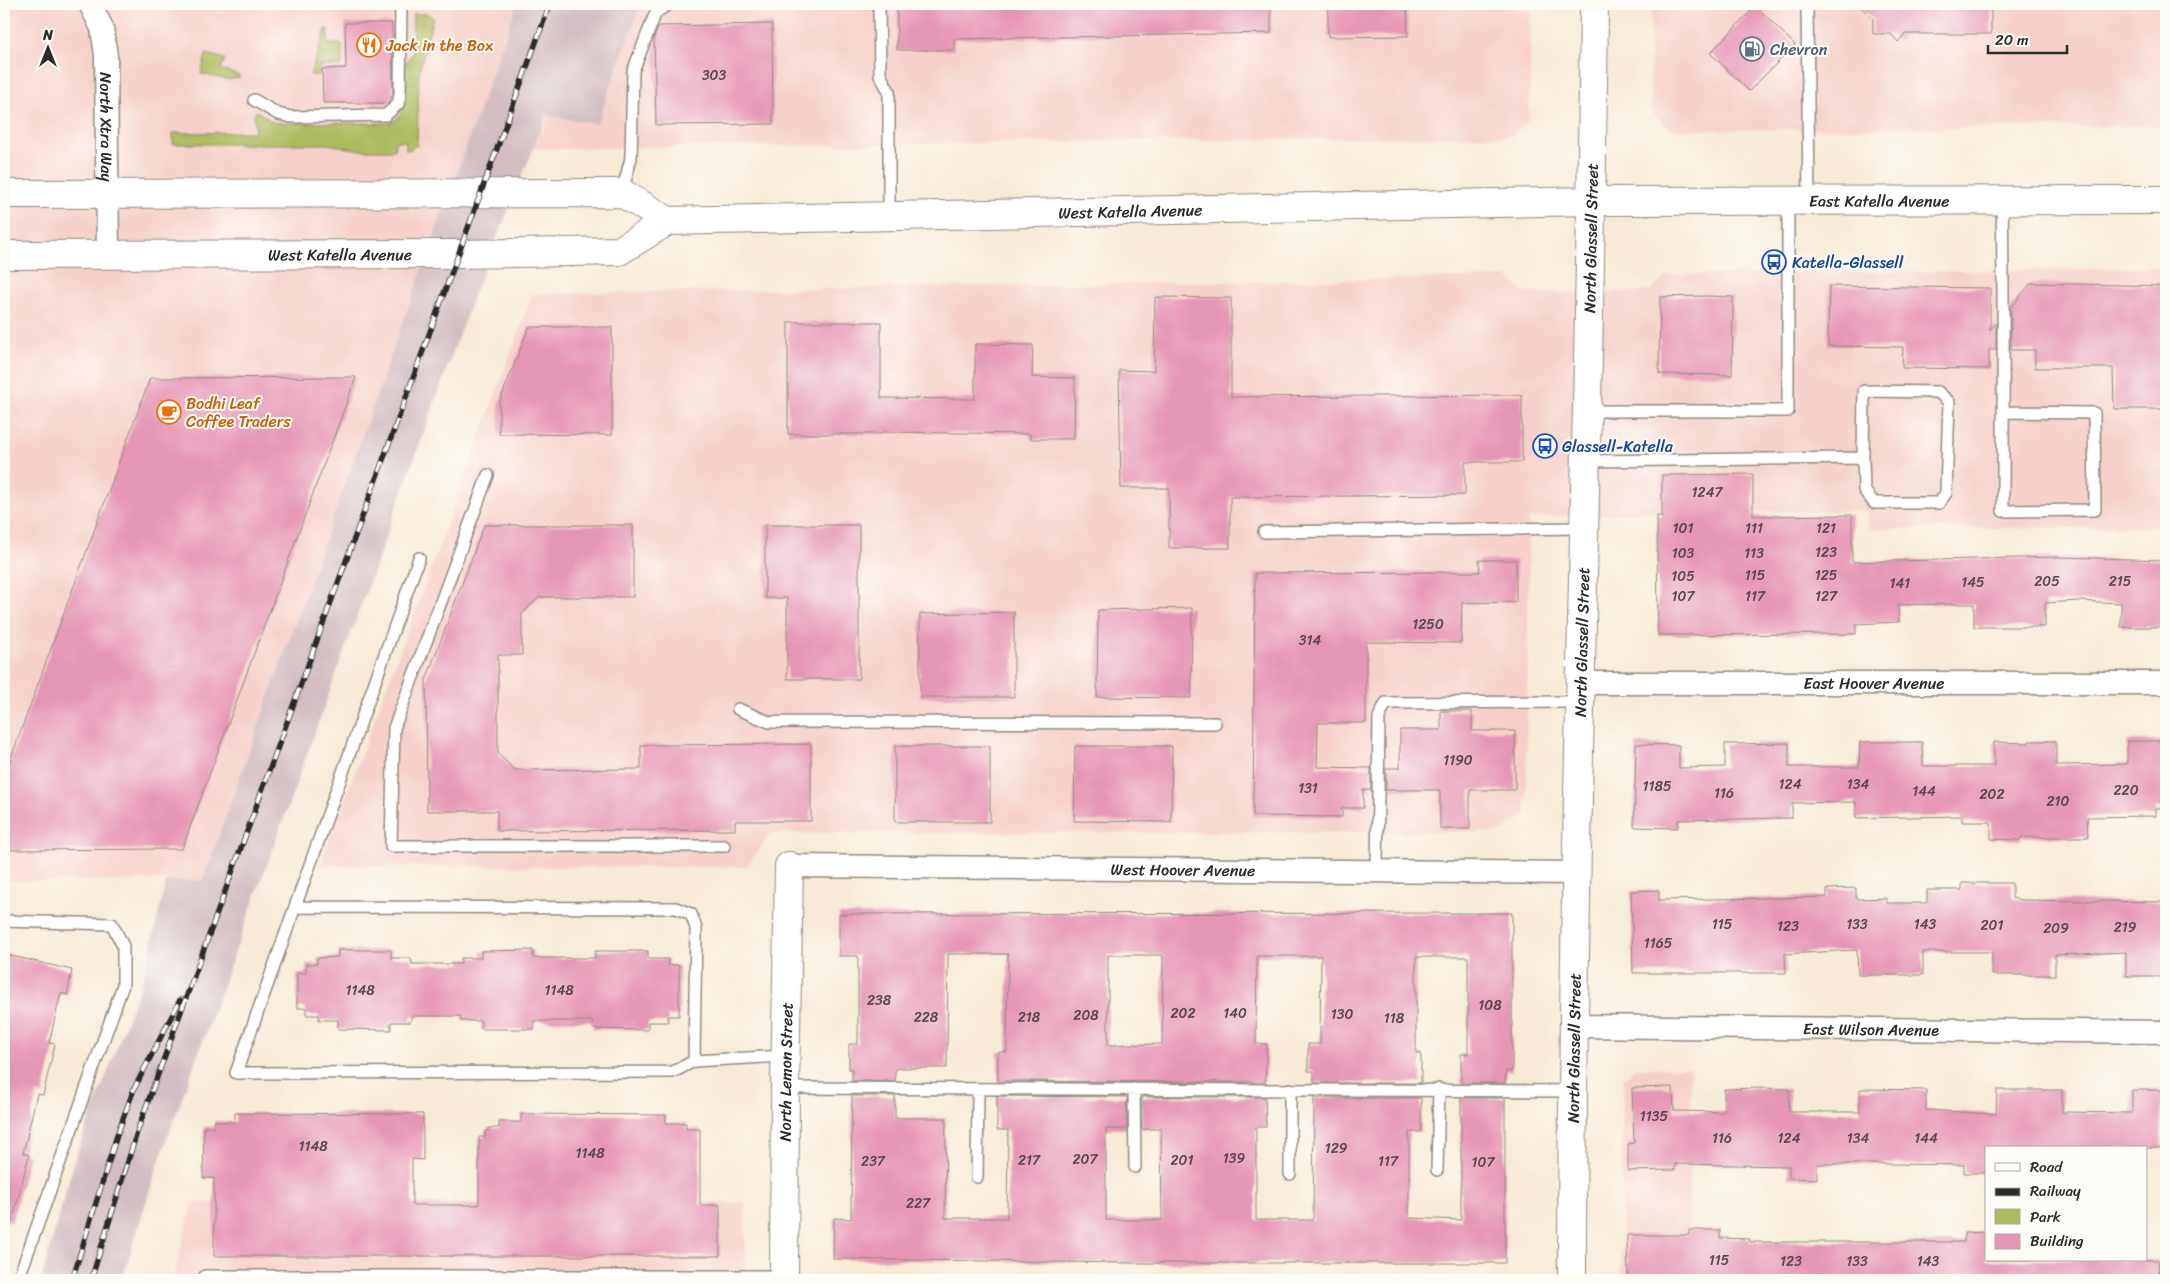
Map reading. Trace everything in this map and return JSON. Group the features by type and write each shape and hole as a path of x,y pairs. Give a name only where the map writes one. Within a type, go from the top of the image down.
{"main road":[{"name":"North Glassell Street","path":"1572,1280 1584,461 1592,201 1594,4"},
{"path":"4,194 622,193 668,220"},
{"name":"East Katella Avenue","path":"1592,201 2166,200"},
{"name":"West Katella Avenue","path":"4,255 459,254 619,251 668,220 1592,201"},
{"name":"North Lemon Street","path":"784,1278 784,1088 789,866"}],"street":[{"name":"North Xtra Way","path":"90,4 102,28 106,56 108,254"},
{"name":"East Hoover Avenue","path":"1580,693 2166,683"},
{"name":"West Hoover Avenue","path":"789,866 1577,873"},
{"name":"East Wilson Avenue","path":"1575,1026 2166,1032"}],"lane":[{"path":"254,100 278,114 290,117 386,115 398,104 400,95 401,4"},
{"path":"622,193 631,158 633,71 656,12 669,4"},
{"path":"879,4 880,75 889,91 889,216"},
{"path":"1586,411 1788,411 1807,4"},
{"path":"2002,200 2003,511 2094,510 2094,413 2003,412"},
{"path":"1864,391 1938,392 1948,402 1946,493 1939,503 1874,503 1864,490 1863,458 1864,391"},
{"path":"1584,461 1863,458"},
{"path":"488,475 394,728 391,846 724,846"},
{"path":"1264,532 1583,528"},
{"path":"419,558 236,1073 673,1072 694,1061 785,1056"},
{"path":"1377,870 1379,717 1386,703 1580,693"},
{"path":"738,709 768,722 1215,722"},
{"path":"295,908 676,908 691,914 696,928 694,1061"},
{"path":"4,921 112,924 123,946 123,985 18,1280"},
{"path":"784,1088 1575,1091"},
{"path":"977,1177 978,1089"},
{"path":"1134,1089 1135,1167"},
{"path":"1290,1089 1290,1174"},
{"path":"1437,1170 1439,1089"},
{"path":"205,1276 784,1278"}],"shaded area":[{"path":"4,4 517,4 203,880 4,881"},
{"path":"517,4 641,4 597,124 547,115 474,294 157,1167 122,1280 41,1280 76,1155 144,976 166,881 203,880"},
{"path":"641,4 1531,4 1529,120 1512,136 534,149 548,115 597,124"},
{"path":"1651,4 2166,4 2166,126 1671,130 1650,111"},
{"path":"2166,268 2166,527 1868,529 1868,511 1645,512 1529,518 1526,814 1501,832 771,833 746,867 320,866 533,294 1508,277 1524,293 1651,291 1667,275"},
{"path":"1635,1068 1691,1068 1688,1280 1621,1280 1623,1079"},
{"path":"192,1203 745,1203 746,1280 173,1280"}],"green space":[{"path":"413,14 429,14 433,18 419,72 417,146 413,146 412,149 406,150 406,141 395,141 395,150 361,150 327,144 173,144 173,133 255,132 254,114 257,111 273,122 282,123 391,123 398,117 404,103 403,70 413,53"},
{"path":"326,29 328,29 328,44 342,44 342,66 319,66 319,75 310,75"},
{"path":"206,54 225,59 221,69 239,76 239,78 229,80 201,74"}],"building":[{"path":"897,4 1271,4 1271,33 954,39 954,50 897,50"},
{"path":"1328,4 1407,4 1408,36 1328,37"},
{"path":"1858,4 1991,4 1991,34 1905,34 1898,42 1891,34 1873,34 1873,19"},
{"name":"Chevron","path":"1756,6 1795,45 1749,91 1710,53"},
{"name":"Jack in the Box","path":"345,23 392,23 393,94 388,103 323,103 322,69 346,68"},
{"path":"772,24 773,124 656,125 654,37 659,26"},
{"path":"2031,283 2166,286 2166,409 2114,409 2113,368 2035,368 2035,350 2011,350 2011,307"},
{"path":"1829,286 1990,288 1990,330 1996,323 1996,350 1989,350 1989,369 1902,368 1903,347 1828,346"},
{"path":"1155,297 1231,298 1231,397 1522,395 1522,462 1465,462 1465,495 1230,497 1230,548 1169,548 1169,488 1121,488 1119,370 1154,371"},
{"path":"1660,297 1733,297 1732,375 1659,374"},
{"path":"788,322 881,322 881,398 975,399 975,344 1033,345 1032,377 1075,378 1074,439 1030,439 1030,434 881,432 881,434 788,434"},
{"path":"529,327 612,327 612,435 499,434 499,403"},
{"path":"356,377 182,849 4,850 4,777 150,378"},
{"path":"1753,474 1753,516 1852,515 1852,562 2058,557 2166,560 2166,627 2121,627 2121,603 2078,601 2045,603 2045,627 1974,627 1974,604 1940,604 1898,605 1899,622 1856,624 1856,634 1658,635 1657,516 1662,516 1662,475"},
{"path":"484,525 633,525 633,597 539,597 522,614 522,655 498,655 498,754 515,770 641,769 641,745 811,744 811,821 735,821 735,830 497,831 497,811 427,811 426,680"},
{"path":"765,525 859,525 859,679 787,679 787,598 765,598"},
{"path":"1479,560 1516,560 1516,602 1462,603 1461,643 1366,642 1366,723 1318,723 1317,767 1371,768 1371,790 1363,790 1363,808 1342,808 1342,817 1253,816 1255,573 1480,572"},
{"path":"1192,608 1191,698 1097,697 1098,610"},
{"path":"1014,612 1014,697 920,697 920,614"},
{"path":"1441,711 1472,711 1472,731 1515,731 1515,790 1470,790 1470,829 1440,829 1440,790 1386,790 1386,768 1400,768 1400,730 1441,730"},
{"path":"2029,741 2056,741 2056,765 2127,764 2127,741 2166,741 2166,808 2156,808 2156,816 2087,817 2088,837 2021,837 2021,840 1991,839 1991,822 1962,822 1962,816 1856,818 1856,802 1792,803 1792,818 1678,820 1678,828 1634,827 1636,744 1679,745 1679,768 1725,767 1725,744 1789,743 1789,767 1859,767 1860,742 1922,742 1923,766 1994,766 1994,742 2029,743"},
{"path":"895,746 990,746 990,822 895,822"},
{"path":"1075,746 1172,746 1171,822 1074,821"},
{"path":"1962,883 2012,883 2012,898 2022,900 2166,902 2166,976 2126,976 2126,952 2055,955 2055,975 1992,975 1992,952 1923,952 1923,975 1858,975 1857,950 1785,954 1786,973 1633,973 1631,891 1659,890 1659,900 1827,897 1827,889 1856,888 1856,899 1886,898 1886,903 1927,903 1927,890 1962,890"},
{"path":"1512,913 1512,1071 1506,1071 1505,1083 1461,1083 1461,1054 1468,1054 1468,957 1416,957 1416,1053 1421,1053 1421,1083 1314,1083 1314,1071 1308,1071 1308,1044 1320,1044 1321,956 1257,956 1256,1044 1267,1044 1265,1082 998,1081 998,1052 1007,1052 1008,954 948,954 947,1068 899,1068 895,1070 895,1081 852,1081 852,1069 849,1069 849,1044 858,1044 858,956 839,956 839,914","holes":["1108,955 1163,955 1162,1044 1108,1045"]},
{"path":"338,950 391,950 391,958 411,958 412,964 461,964 461,958 481,958 481,951 533,950 533,958 595,958 595,951 648,951 648,959 668,959 668,965 679,965 679,1016 668,1016 668,1022 648,1022 648,1030 593,1029 593,1021 534,1021 534,1029 481,1029 481,1021 461,1021 461,1016 411,1016 411,1022 391,1022 391,1030 338,1029 338,1020 319,1020 319,1015 306,1015 306,1008 297,1008 297,973 306,973 306,964 317,964 317,958 338,957"},
{"path":"4,954 72,970 67,995 61,993 49,1043 55,1044 43,1095 37,1094 23,1153 29,1155 12,1222 4,1221"},
{"path":"1673,1087 1674,1111 1724,1112 1724,1089 1762,1088 1789,1089 1789,1112 1860,1112 1860,1089 1926,1090 1926,1110 1996,1114 1997,1090 2062,1090 2062,1112 2132,1113 2132,1090 2162,1090 2161,1148 2148,1148 2148,1146 1985,1146 1985,1173 1964,1173 1964,1165 1888,1164 1817,1164 1817,1179 1789,1178 1789,1166 1675,1164 1675,1170 1628,1171 1628,1144 1634,1143 1632,1088"},
{"path":"852,1096 895,1096 895,1118 946,1118 945,1218 1007,1218 1008,1130 997,1130 997,1096 1127,1097 1127,1129 1106,1129 1106,1220 1162,1220 1161,1129 1142,1129 1142,1097 1265,1097 1266,1127 1256,1127 1256,1220 1313,1220 1314,1098 1421,1098 1421,1132 1409,1132 1409,1218 1461,1220 1461,1098 1505,1098 1505,1263 1132,1263 833,1259 834,1218 851,1219"},
{"path":"235,1113 423,1114 423,1160 412,1159 412,1205 479,1205 479,1137 485,1137 485,1131 488,1131 488,1128 499,1128 499,1122 521,1122 521,1114 666,1115 666,1123 686,1123 686,1129 700,1129 700,1205 720,1205 720,1256 214,1256 214,1178 203,1178 204,1127 214,1127 214,1121 235,1122"},
{"path":"1689,1230 1720,1230 1720,1238 1750,1239 1750,1242 1964,1242 1964,1233 1985,1232 1985,1262 2148,1262 2148,1260 2158,1260 2159,1280 1628,1280 1627,1235 1689,1235"}],"railway":[{"path":"91,1280 138,1129 550,4"},
{"path":"72,1280 118,1132 134,1089 180,1000"}],"place":[{"name":"Jack in the Box","path":"369,45"},
{"name":"Chevron","path":"1752,49"},
{"name":"Katella-Glassell","path":"1774,262"},
{"name":"Bodhi Leaf Coffee Traders","path":"169,412"},
{"name":"Glassell-Katella","path":"1545,446"}]}
